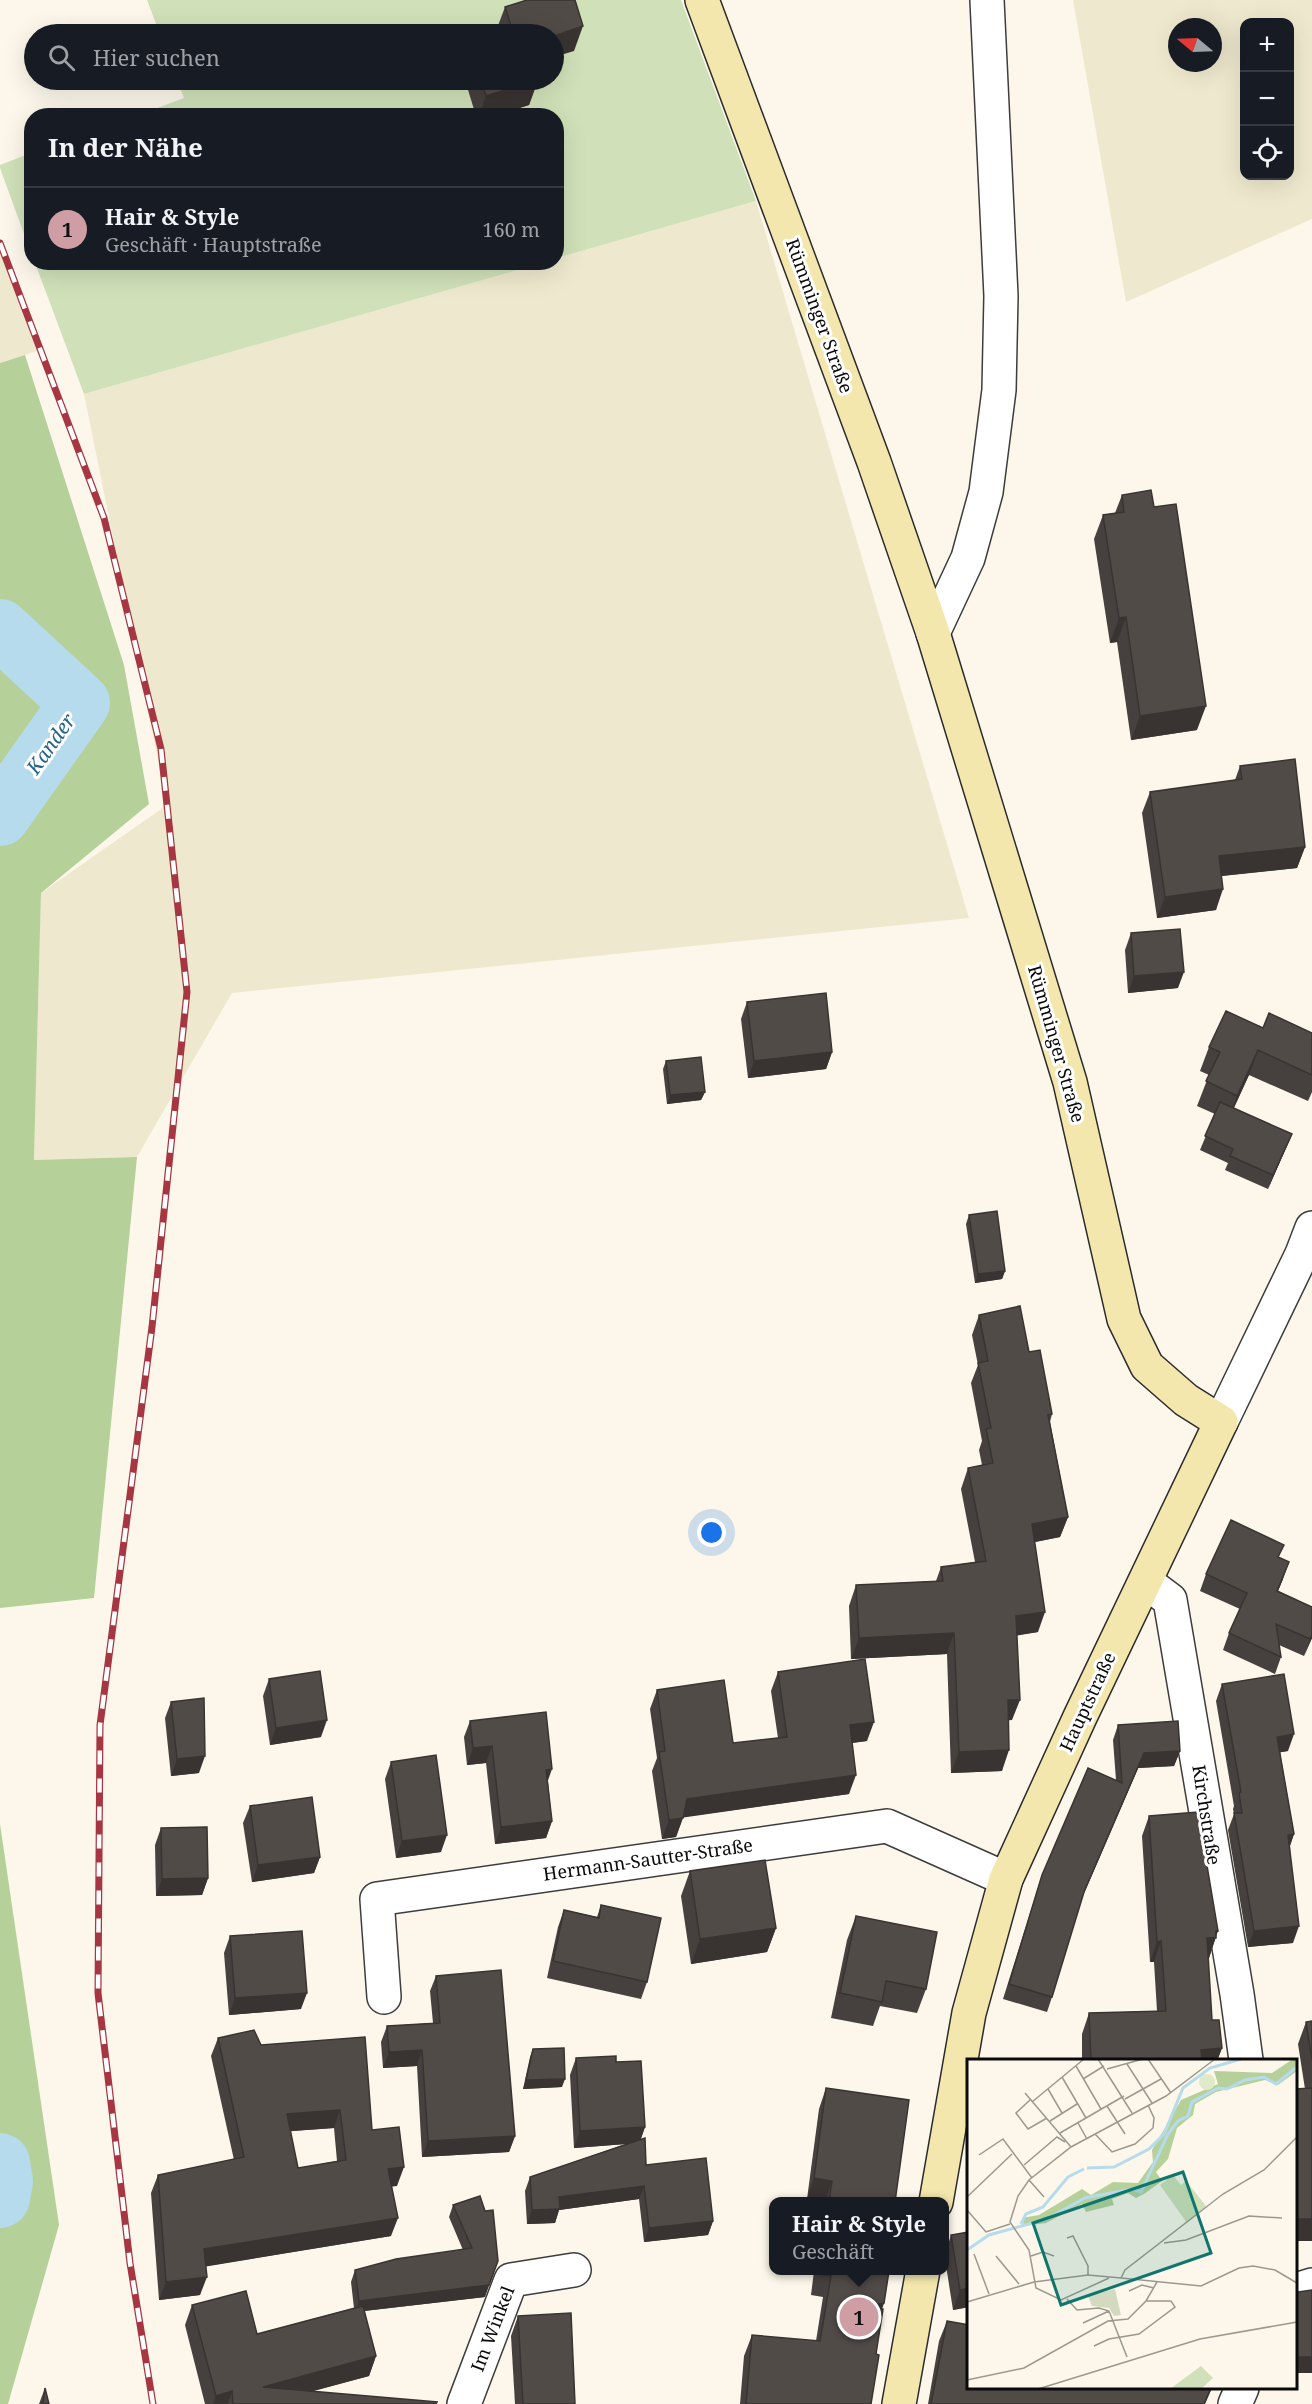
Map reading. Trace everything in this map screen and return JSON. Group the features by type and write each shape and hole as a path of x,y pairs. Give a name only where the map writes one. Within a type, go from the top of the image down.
{"main road":[{"name":"Rümminger Straße","path":"702,0 874,462 933,633 1070,1082 1124,1319 1147,1366 1186,1400 1221,1422"},
{"name":"Hauptstraße","path":"937,2197 969,2013 1006,1879 1080,1717 1221,1422"},
{"path":"899,2404 923,2275"}],"street":[{"path":"933,633 968,558 986,492 999,390 1001,296 987,0"},
{"name":"Hauptstraße","path":"1221,1422 1302,1254 1312,1228"},
{"name":"Kirchstraße","path":"1146,1582 1170,1600 1237,1994 1246,2059"},
{"name":"Hermann-Sautter-Straße","path":"384,1997 377,1899 887,1826 1006,1879"},
{"name":"Im Winkel","path":"464,2404 511,2280 574,2270"},
{"path":"1297,2290 1312,2285"},
{"path":"1235,2404 1242,2389"}],"shaded area":[{"path":"1073,0 1312,0 1312,219 1126,302"},
{"path":"756,201 969,918 232,993 137,1157 34,1160 41,893 167,805 84,394 518,270 564,270 564,256"},
{"path":"0,242 40,350 0,363"}],"green space":[{"path":"147,0 681,0 756,201 564,256 564,108 157,108 184,98 181,90 564,90 564,24 156,24"},
{"path":"24,156 24,234 0,168 0,165"},
{"path":"38,270 518,270 84,394"},
{"path":"25,355 124,665 149,804 41,893 34,1160 137,1157 94,1598 0,1608 0,363"},
{"path":"0,1824 59,2225 8,2404 0,2404"}],"building":[{"path":"527,0 575,0 583,26 564,33 564,24 510,24 505,7"},
{"path":"484,90 506,90 486,96"},
{"path":"1151,490 1154,507 1176,504 1206,706 1140,716 1126,617 1119,618 1103,515 1124,512 1122,495"},
{"path":"1295,759 1305,847 1219,856 1223,889 1165,897 1150,792 1242,779 1240,766"},
{"path":"1180,929 1184,972 1134,976 1131,933"},
{"path":"826,993 832,1052 754,1061 747,1002"},
{"path":"1226,1011 1263,1028 1269,1013 1312,1033 1312,1075 1258,1050 1237,1096 1206,1081 1220,1052 1209,1047"},
{"path":"701,1057 705,1092 670,1095 666,1061"},
{"path":"1220,1102 1292,1134 1273,1175 1230,1156 1233,1149 1205,1136"},
{"path":"997,1211 1005,1271 978,1274 969,1215"},
{"path":"1020,1306 1029,1352 1040,1350 1052,1414 1048,1415 1068,1517 1032,1524 1045,1612 1016,1616 1020,1700 1008,1700 1009,1750 959,1752 954,1633 859,1638 856,1585 943,1581 941,1567 986,1561 968,1468 993,1463 986,1429 991,1428 978,1363 988,1361 979,1315"},
{"path":"1231,1520 1284,1545 1278,1557 1289,1562 1277,1591 1312,1607 1310,1639 1276,1624 1281,1657 1229,1633 1247,1593 1206,1574"},
{"path":"865,1659 874,1722 850,1725 856,1775 687,1799 683,1818 669,1820 659,1752 665,1751 657,1690 724,1680 733,1743 787,1737 778,1672"},
{"path":"320,1671 327,1720 276,1728 269,1679"},
{"path":"1284,1674 1294,1734 1277,1737 1294,1834 1288,1835 1299,1926 1254,1931 1234,1813 1242,1813 1239,1793 1241,1792 1222,1684"},
{"path":"204,1698 205,1756 177,1759 171,1702"},
{"path":"546,1712 552,1769 546,1770 552,1821 501,1827 492,1746 473,1748 470,1721"},
{"path":"1178,1721 1180,1751 1144,1753 1084,1892 1052,1997 1009,1984 1042,1875 1088,1768 1122,1783 1118,1725"},
{"path":"436,1755 447,1835 402,1841 391,1762"},
{"path":"312,1797 320,1857 258,1865 250,1806"},
{"path":"1198,1812 1218,1931 1216,1931 1216,1938 1207,1938 1212,2020 1219,2020 1222,2048 1201,2050 1202,2059 1091,2059 1089,2013 1166,2011 1161,1941 1157,1942 1149,1816"},
{"path":"207,1827 208,1878 162,1879 161,1828"},
{"path":"765,1860 776,1928 700,1939 690,1871"},
{"path":"601,1905 661,1918 647,1982 553,1961 564,1910 599,1918"},
{"path":"856,1916 937,1932 926,1989 886,1981 882,2002 840,1993"},
{"path":"302,1931 307,1993 235,1998 230,1936"},
{"path":"501,1970 515,2136 428,2141 422,2050 389,2052 387,2026 440,2023 436,1976"},
{"path":"1312,2021 1312,2060 1306,2022"},
{"path":"254,2030 261,2045 365,2037 372,2130 399,2127 404,2167 388,2169 398,2218 204,2249 207,2277 166,2282 158,2175 244,2157 218,2038","holes":["340,2110 346,2160 298,2168 287,2114"]},
{"path":"564,2048 565,2079 526,2080 533,2049"},
{"path":"616,2056 616,2062 641,2061 645,2127 580,2131 576,2058"},
{"path":"826,2088 909,2100 896,2197 830,2197 832,2181 814,2178"},
{"path":"1312,2088 1312,2219 1297,2219 1297,2089"},
{"path":"645,2138 646,2165 706,2158 713,2221 649,2228 644,2186 559,2197 560,2209 532,2210 530,2177"},
{"path":"480,2196 485,2211 493,2210 498,2261 489,2285 359,2301 355,2270 396,2259 472,2248 453,2205"},
{"path":"967,2232 967,2288 960,2290 951,2235"},
{"path":"824,2275 888,2275 884,2303 867,2306 883,2309 871,2404 746,2404 752,2335 820,2341 831,2276"},
{"path":"1312,2290 1312,2357 1297,2357 1298,2292"},
{"path":"246,2291 257,2334 363,2306 376,2356 263,2387 437,2402 436,2404 233,2404 232,2391 216,2396 192,2305"},
{"path":"571,2313 575,2404 523,2404 518,2316"},
{"path":"947,2321 967,2325 967,2389 1211,2389 1204,2404 931,2404"},
{"path":"45,2388 49,2404 43,2404"}],"waterway":[{"name":"Kander","path":"0,629 80,703 0,816"},
{"name":"Kander","path":"0,2163 3,2181 0,2198"}],"railway":[{"path":"0,243 104,518 161,749 187,992 152,1327 100,1725 98,1993 130,2263 153,2404"}],"place":[{"name":"Hair & Style","path":"859,2317"}]}
